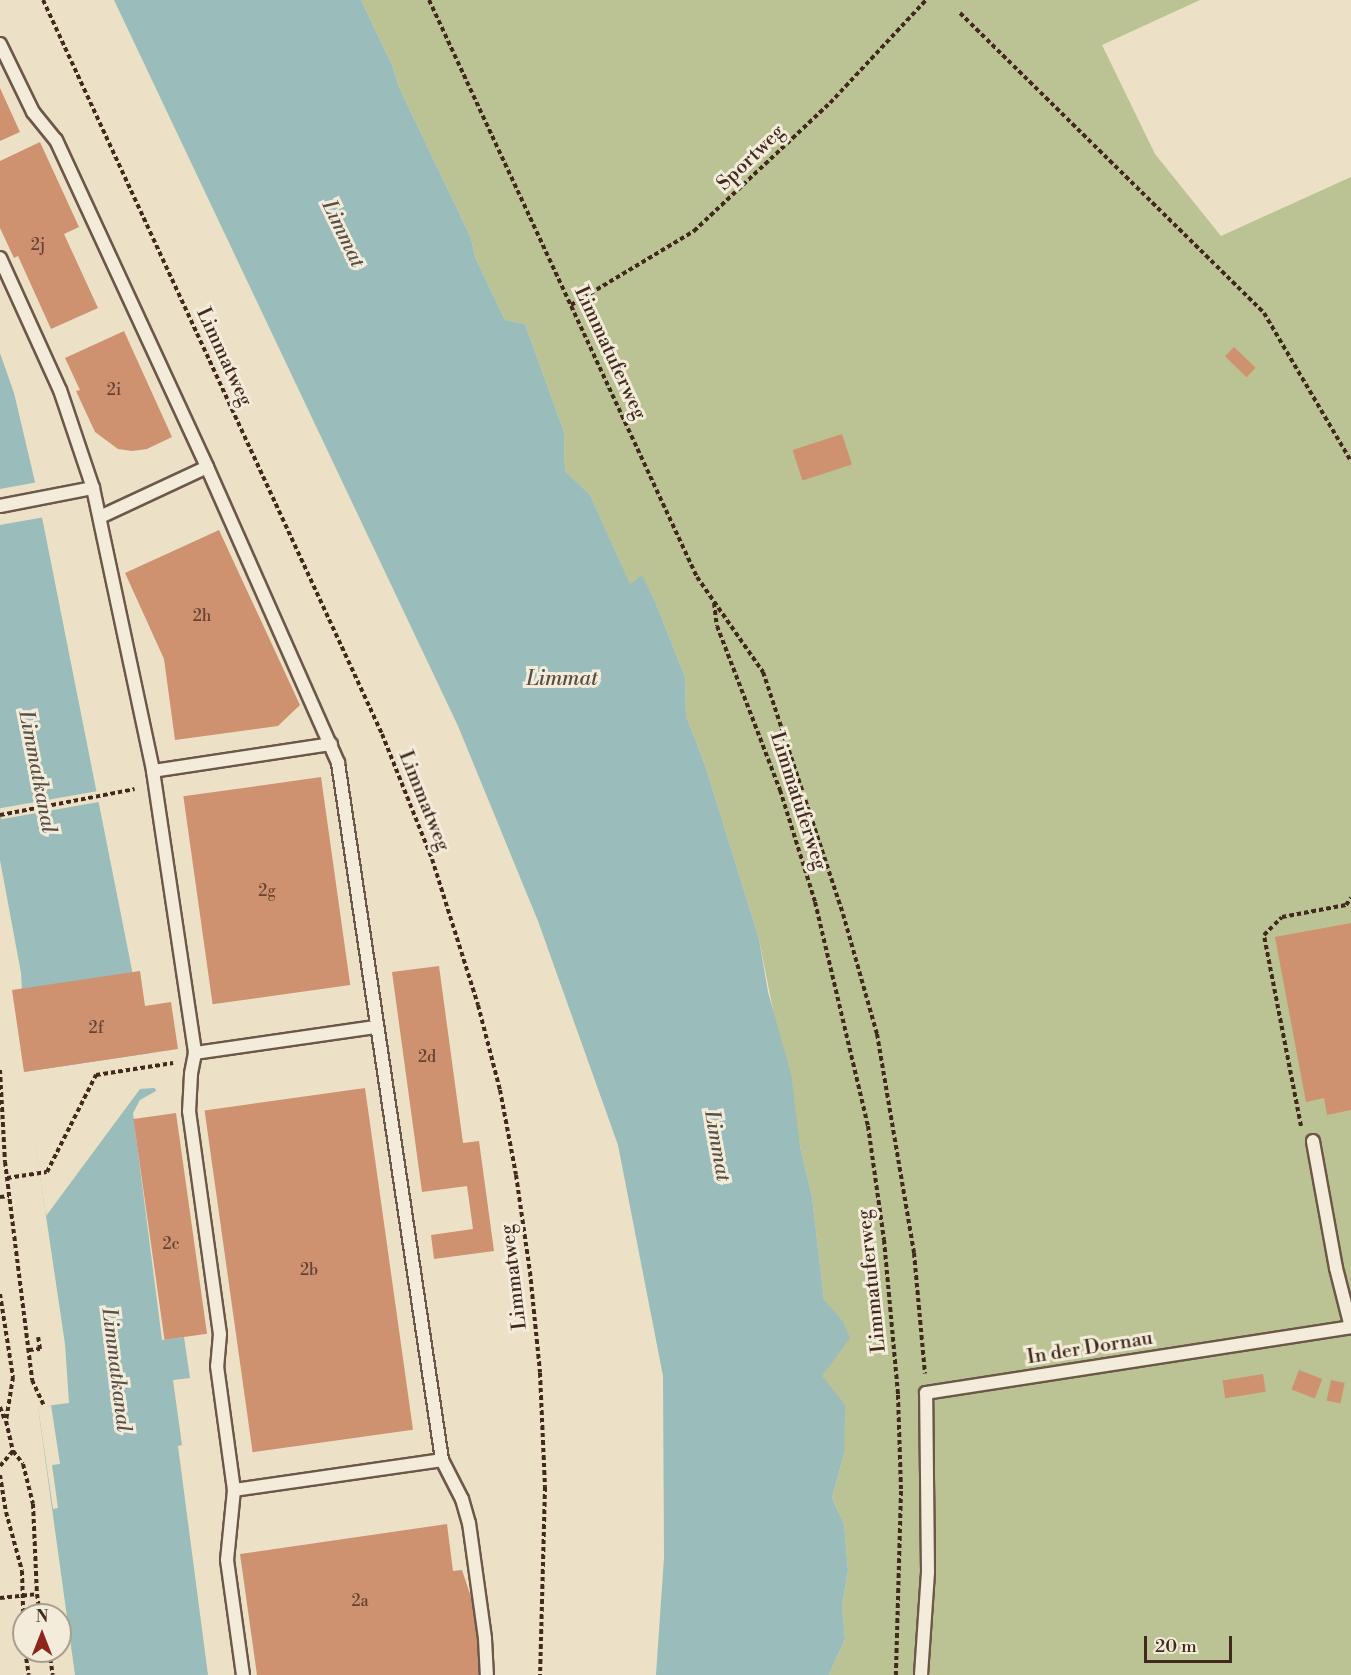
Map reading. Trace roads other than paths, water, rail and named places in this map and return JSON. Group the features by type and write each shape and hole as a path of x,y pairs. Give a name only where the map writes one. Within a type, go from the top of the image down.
{"lane":[{"path":"0,44 33,112 56,140 207,467 331,744 340,775 442,1460 462,1499 469,1523 485,1639 487,1675"},
{"path":"0,258 60,390 93,488 153,771 194,1057 189,1111 220,1334 216,1362 234,1490 227,1549 243,1675"},
{"path":"100,517 207,467"},
{"path":"0,506 93,488"},
{"path":"153,771 331,744"},
{"path":"194,1057 376,1027"},
{"name":"In der Dornau","path":"921,1675 928,1572 926,1394 1350,1327 1336,1268 1313,1141"},
{"path":"234,1490 442,1460"}],"water":[{"name":"Limmat","path":"114,0 361,0 392,65 399,87 471,238 475,257 505,320 525,324 564,432 565,471 590,495 630,584 642,575 655,601 685,677 686,716 705,765 759,939 768,992 791,1074 800,1146 812,1197 824,1300 842,1320 850,1338 822,1376 845,1405 844,1454 832,1498 844,1524 848,1570 842,1606 845,1639 829,1675 656,1675 664,1557 663,1376 618,1145 538,921 458,726"},
{"name":"Limmatkanal","path":"0,353 14,393 35,482 156,1091 140,1100 133,1113 162,1340 184,1337 190,1378 173,1380 182,1445 178,1446 208,1675 75,1675 72,1653 72,1603 65,1603 38,1407 69,1403 65,1344 28,1095 21,973 0,860"}]}
